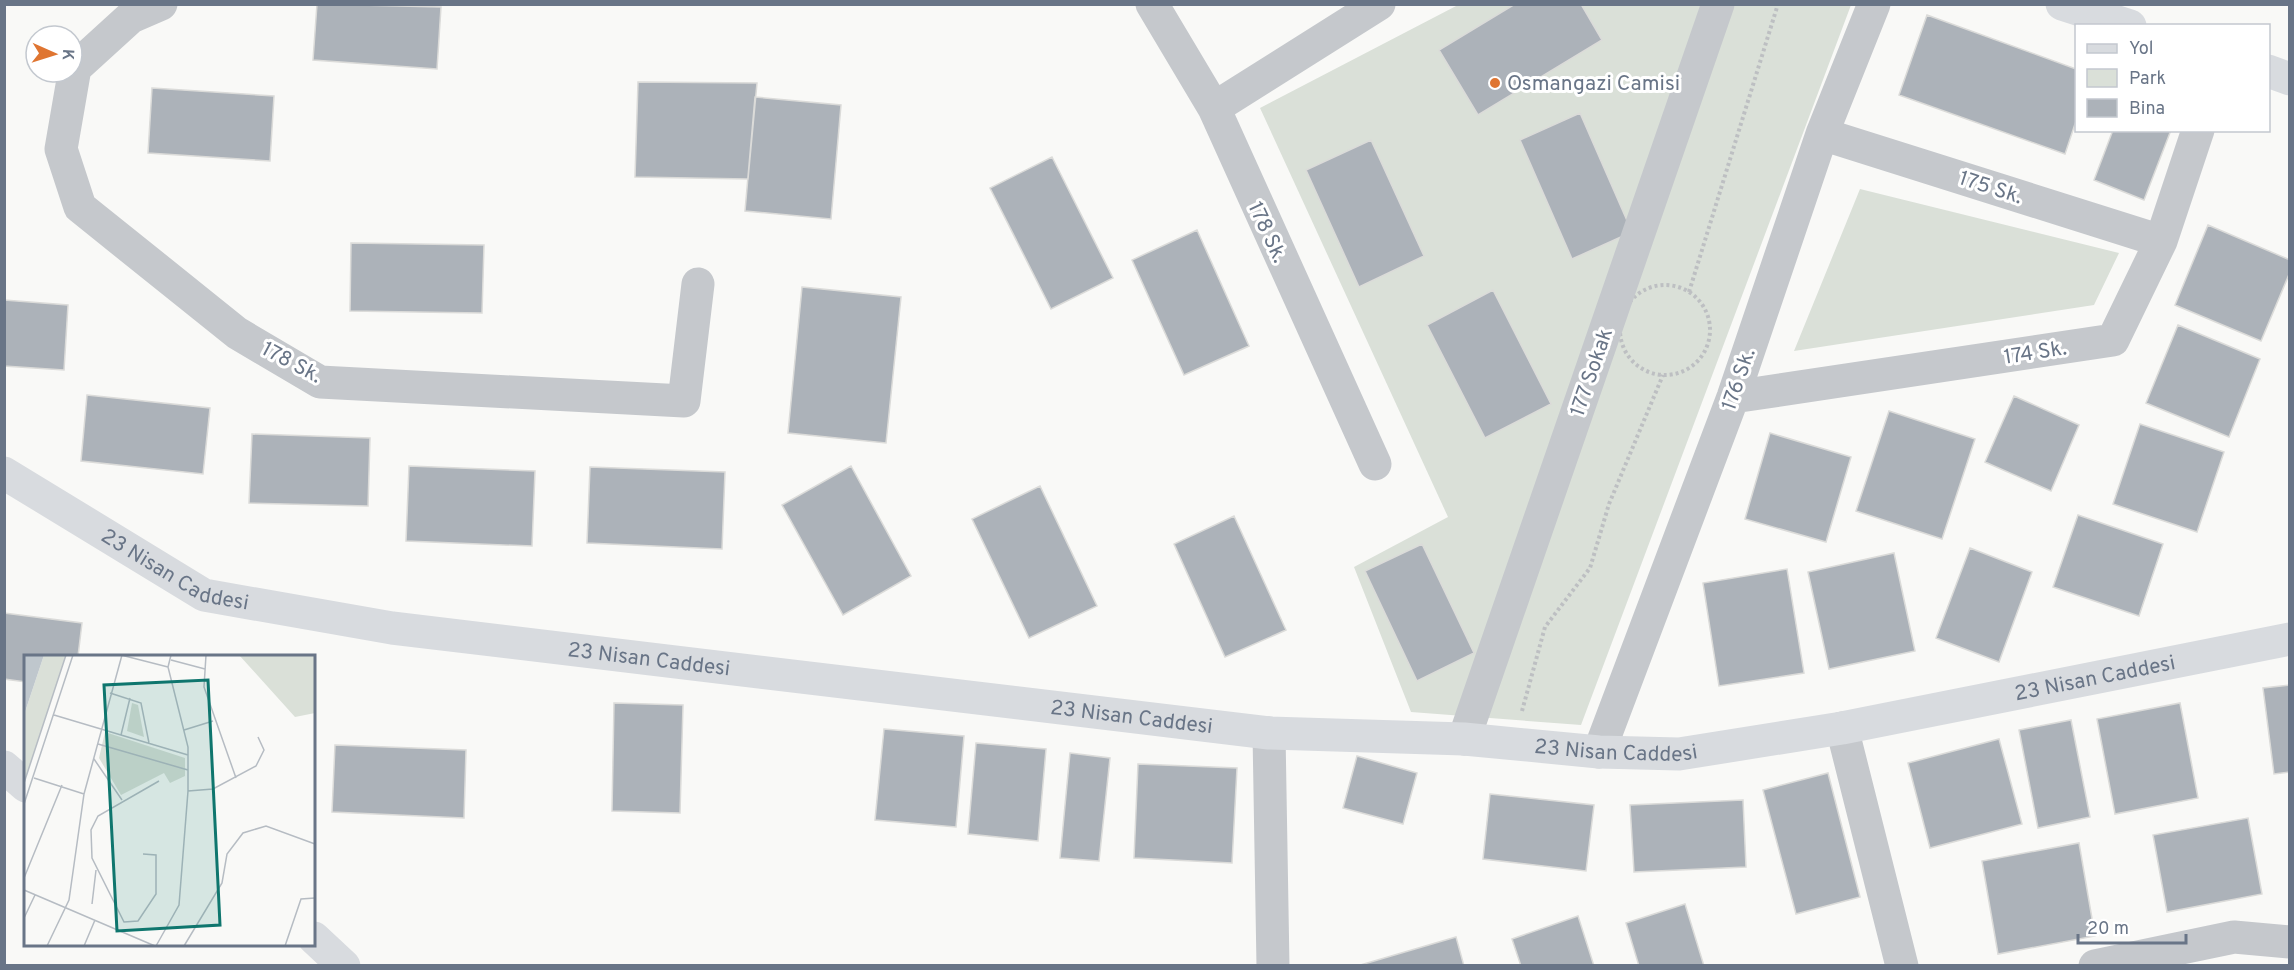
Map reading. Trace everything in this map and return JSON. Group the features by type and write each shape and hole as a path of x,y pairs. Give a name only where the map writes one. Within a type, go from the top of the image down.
{"street":[{"name":"178 Sk.","path":"161,4 131,17 75,68 61,149 80,207 237,333 320,381 684,401 698,284"},
{"name":"178 Sk.","path":"1152,4 1214,108 1375,464"},
{"path":"1214,108 1379,4"},
{"name":"177 Sokak","path":"1464,739 1718,4"},
{"name":"176 Sk.","path":"1599,752 1733,397 1822,134 1874,4"},
{"path":"2062,4 2124,24"},
{"path":"2270,72 2289,79"},
{"name":"174 Sk.","path":"1733,397 2114,340 2161,241 2197,132"},
{"name":"175 Sk.","path":"1822,134 2161,241"},
{"name":"23 Nisan Caddesi","path":"4,473 204,595 392,628 1269,733 1464,739 1599,752 1679,754 1842,728 2289,639"},
{"path":"1842,728 1902,966"},
{"path":"1269,733 1273,966"},
{"path":"4,767 24,784"},
{"path":"2095,966 2234,937 2289,942"},
{"path":"315,939 344,966"}],"path":[{"path":"1689,292 1778,4"},
{"path":"1660,285 1675,286 1689,292 1700,302 1708,315 1710,329 1708,344 1701,357 1691,367 1677,373 1663,375 1649,372 1626,354 1621,340 1620,324 1624,310 1633,298 1646,289 1660,285"},
{"path":"1514,744 1545,627 1590,568 1609,504 1663,375"}],"green space":[{"path":"1458,5 1851,5 1581,725 1411,712 1354,567 1448,517 1260,108"},
{"path":"1860,189 2119,253 2094,305 1794,351"}],"building":[{"path":"317,4 441,7 437,69 313,60"},
{"name":"Osmangazi Camisi","path":"1515,4 1581,4 1602,40 1478,115 1439,50"},
{"path":"1927,15 2075,69 2075,124 2065,154 1899,95"},
{"path":"638,82 757,83 748,179 635,177"},
{"path":"152,88 274,96 270,161 148,153"},
{"path":"755,97 841,105 831,219 745,211"},
{"path":"1580,113 1632,232 1572,259 1520,140"},
{"path":"2112,132 2170,132 2144,200 2094,180"},
{"path":"1371,140 1424,256 1359,287 1306,170"},
{"path":"1052,157 1113,278 1051,309 990,188"},
{"path":"2208,225 2290,260 2290,272 2261,341 2175,305"},
{"path":"1197,230 1249,346 1184,375 1132,260"},
{"path":"351,243 484,245 482,313 350,311"},
{"path":"802,287 901,297 886,443 788,433"},
{"path":"1493,290 1551,404 1485,438 1427,325"},
{"path":"4,300 68,305 64,370 4,366"},
{"path":"2178,325 2260,359 2229,437 2146,403"},
{"path":"87,395 210,408 203,474 81,461"},
{"path":"2014,396 2079,425 2051,491 1985,462"},
{"path":"1889,411 1975,439 1942,539 1856,511"},
{"path":"2140,424 2224,452 2197,532 2113,504"},
{"path":"1770,433 1851,457 1826,542 1745,519"},
{"path":"252,434 370,438 368,506 249,503"},
{"path":"409,466 535,471 532,546 406,541"},
{"path":"851,466 911,576 843,615 782,505"},
{"path":"590,467 725,472 722,549 587,543"},
{"path":"1040,486 1097,606 1029,638 972,519"},
{"path":"2078,515 2163,544 2139,616 2053,587"},
{"path":"1234,516 1286,630 1225,657 1174,544"},
{"path":"1422,544 1474,653 1417,681 1365,571"},
{"path":"1970,548 2032,572 1999,662 1936,638"},
{"path":"1894,553 1915,651 1829,669 1808,572"},
{"path":"1787,569 1804,673 1719,686 1703,583"},
{"path":"4,613 82,623 78,655 24,655 24,682 4,679"},
{"path":"2290,685 2290,772 2274,774 2263,688"},
{"path":"614,703 683,705 680,813 612,811"},
{"path":"2180,703 2198,798 2115,814 2097,719"},
{"path":"2071,720 2090,817 2038,828 2019,730"},
{"path":"884,729 964,736 956,827 875,820"},
{"path":"1999,739 2022,824 1930,848 1908,763"},
{"path":"976,743 1046,749 1038,841 968,834"},
{"path":"335,745 466,750 464,818 332,812"},
{"path":"1070,753 1110,758 1099,861 1060,858"},
{"path":"1357,756 1417,773 1403,824 1343,808"},
{"path":"1138,764 1237,768 1232,863 1134,858"},
{"path":"1828,773 1860,897 1796,914 1763,790"},
{"path":"1490,794 1594,805 1586,871 1483,859"},
{"path":"1743,800 1746,867 1634,872 1630,805"},
{"path":"2248,818 2262,894 2167,912 2153,835"},
{"path":"2079,843 2095,936 1998,954 1982,861"},
{"path":"1685,904 1704,966 1639,966 1626,923"},
{"path":"1578,916 1594,966 1521,966 1512,939"},
{"path":"1456,937 1464,966 1357,966"}],"place":[{"name":"Osmangazi Camisi","path":"1495,83"}]}
